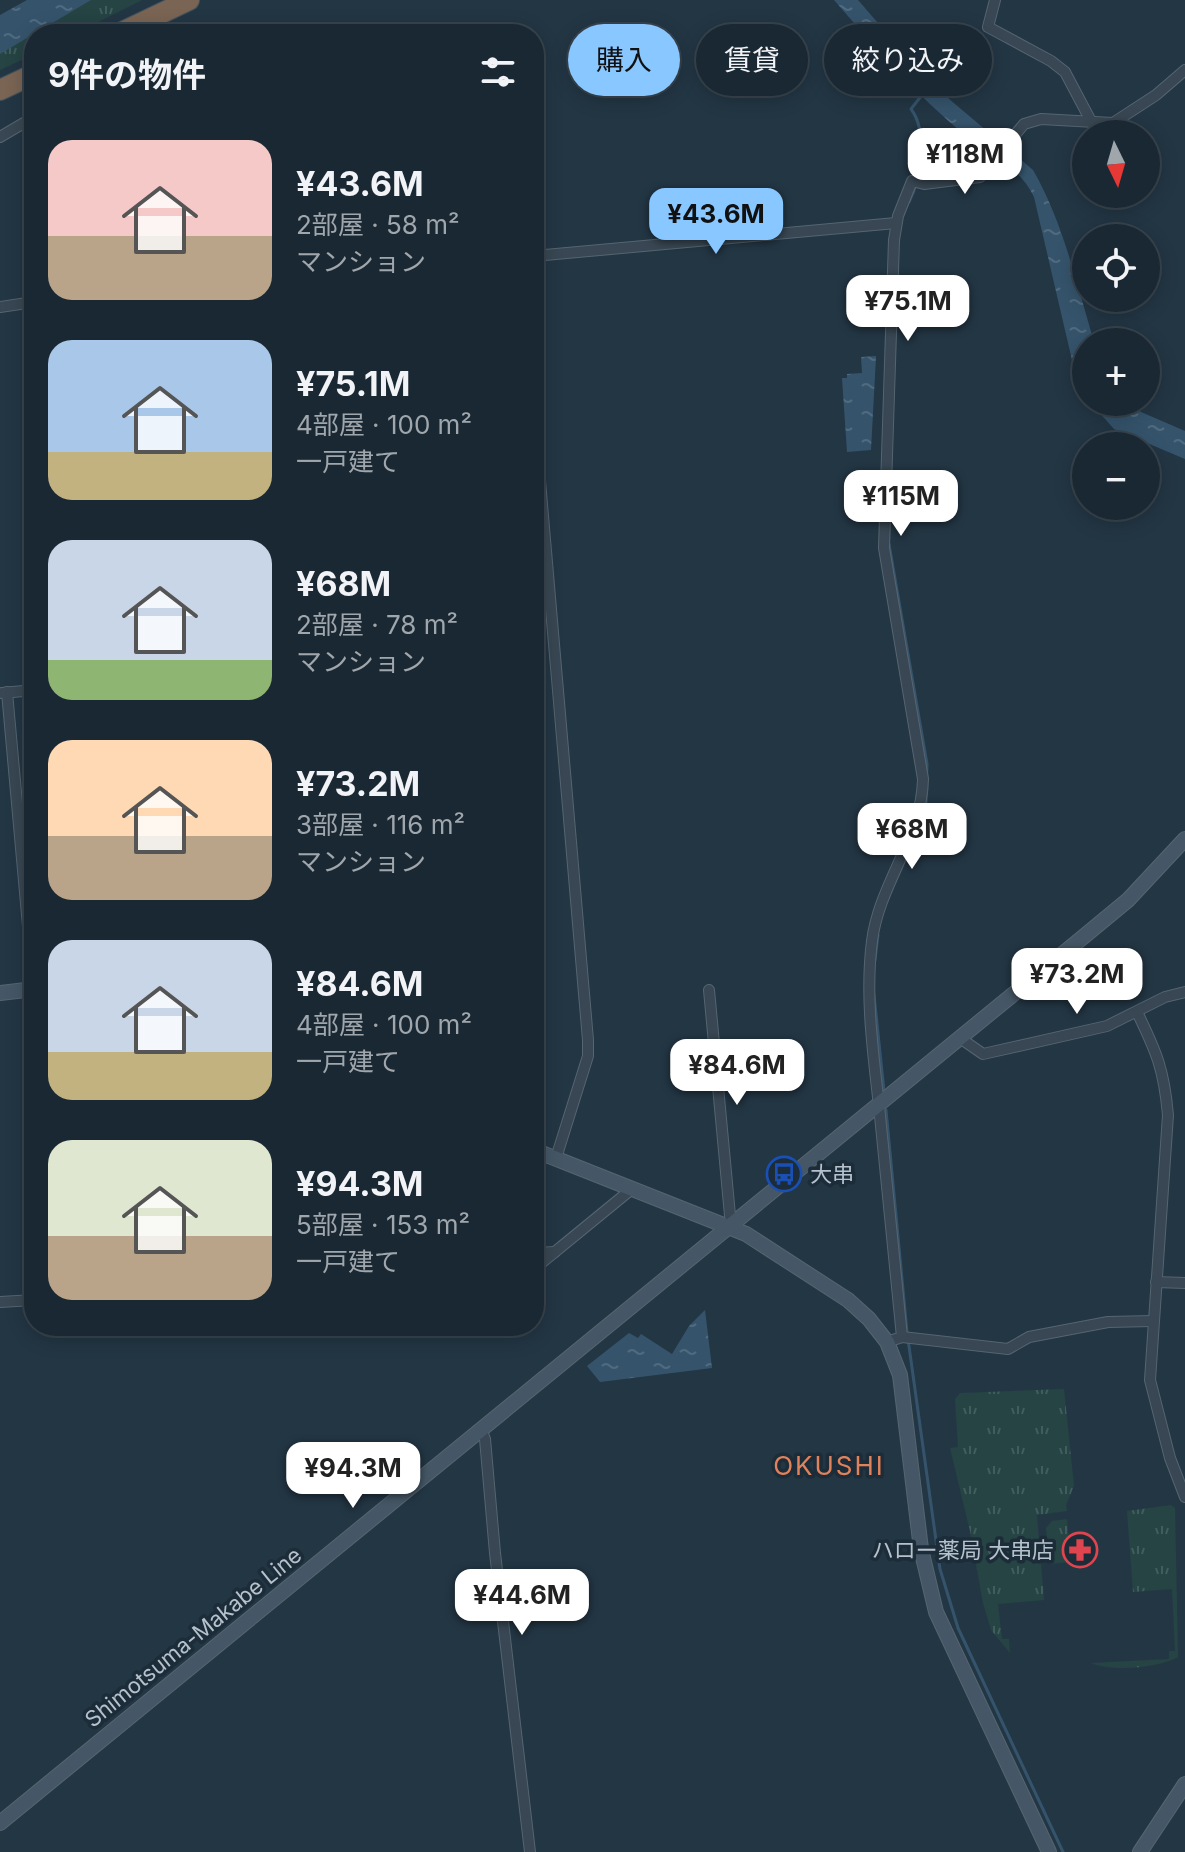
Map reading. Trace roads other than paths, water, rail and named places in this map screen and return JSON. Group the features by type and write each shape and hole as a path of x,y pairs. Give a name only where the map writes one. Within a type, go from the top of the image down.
{"highway":[{"path":"139,24 189,0"},
{"path":"0,90 24,79"}],"main road":[{"name":"Shimotsuma-Makabe Line","path":"0,1823 1128,900 1185,839"},
{"path":"0,993 24,990"},
{"path":"544,1154 731,1226 848,1300 876,1326 901,1338 900,1375 921,1549 936,1612 1049,1852"},
{"path":"1140,1852 1185,1784"}],"street":[{"path":"995,0 988,27 1051,61 1065,72 1090,120"},
{"path":"1119,120 1185,70"},
{"path":"1072,121 1041,119 1024,124 980,177 919,183 912,181 896,223 884,548 922,765 923,790 915,823 882,899 872,938 869,991 901,1338 1008,1349 1029,1337 1108,1322 1153,1321"},
{"path":"0,137 24,123"},
{"path":"544,255 896,223"},
{"path":"0,307 24,303"},
{"path":"544,527 588,1040 588,1056 556,1158"},
{"path":"24,691 3,692 24,835"},
{"path":"709,990 731,1226"},
{"path":"960,1038 983,1054 1107,1026 1165,997 1185,992"},
{"path":"1137,1012 1157,1052 1164,1078 1168,1115 1150,1380 1170,1458 1185,1497"},
{"path":"544,1261 633,1188"},
{"path":"544,1253 555,1252"},
{"path":"1156,1282 1185,1283"},
{"path":"0,1302 24,1301"},
{"path":"481,1429 485,1439 495,1553 530,1852"}],"water":[{"path":"27,0 91,0 51,24 24,24 24,40 0,54 0,15"},
{"path":"834,0 858,0 879,24 855,24"},
{"path":"922,96 946,96 1033,170 1053,211 1072,267 1072,312 1085,312 1090,328 1072,328 1072,360 1034,197 1013,170 966,136"},
{"path":"876,356 871,450 847,452 842,378 847,378 847,374 862,373 861,357"},
{"path":"1102,416 1150,416 1185,431 1185,459 1160,448 1160,432 1121,432"},
{"path":"705,1310 712,1368 600,1382 587,1366 629,1333 638,1338 641,1334 672,1354 689,1326"}],"waterway":[{"path":"909,202 917,181 921,155 920,130 911,109 921,96"},
{"path":"889,544 927,764 926,802 913,842"},
{"path":"875,960 878,935"},
{"path":"874,995 884,1091"},
{"path":"886,1110 907,1332 940,1569 958,1628 1063,1852"}],"place":[{"name":"大串","path":"784,1174"},
{"name":"ハロー薬局 大串店","path":"1080,1550"}],"district":[{"name":"OKUSHI","path":"829,1465"}]}
